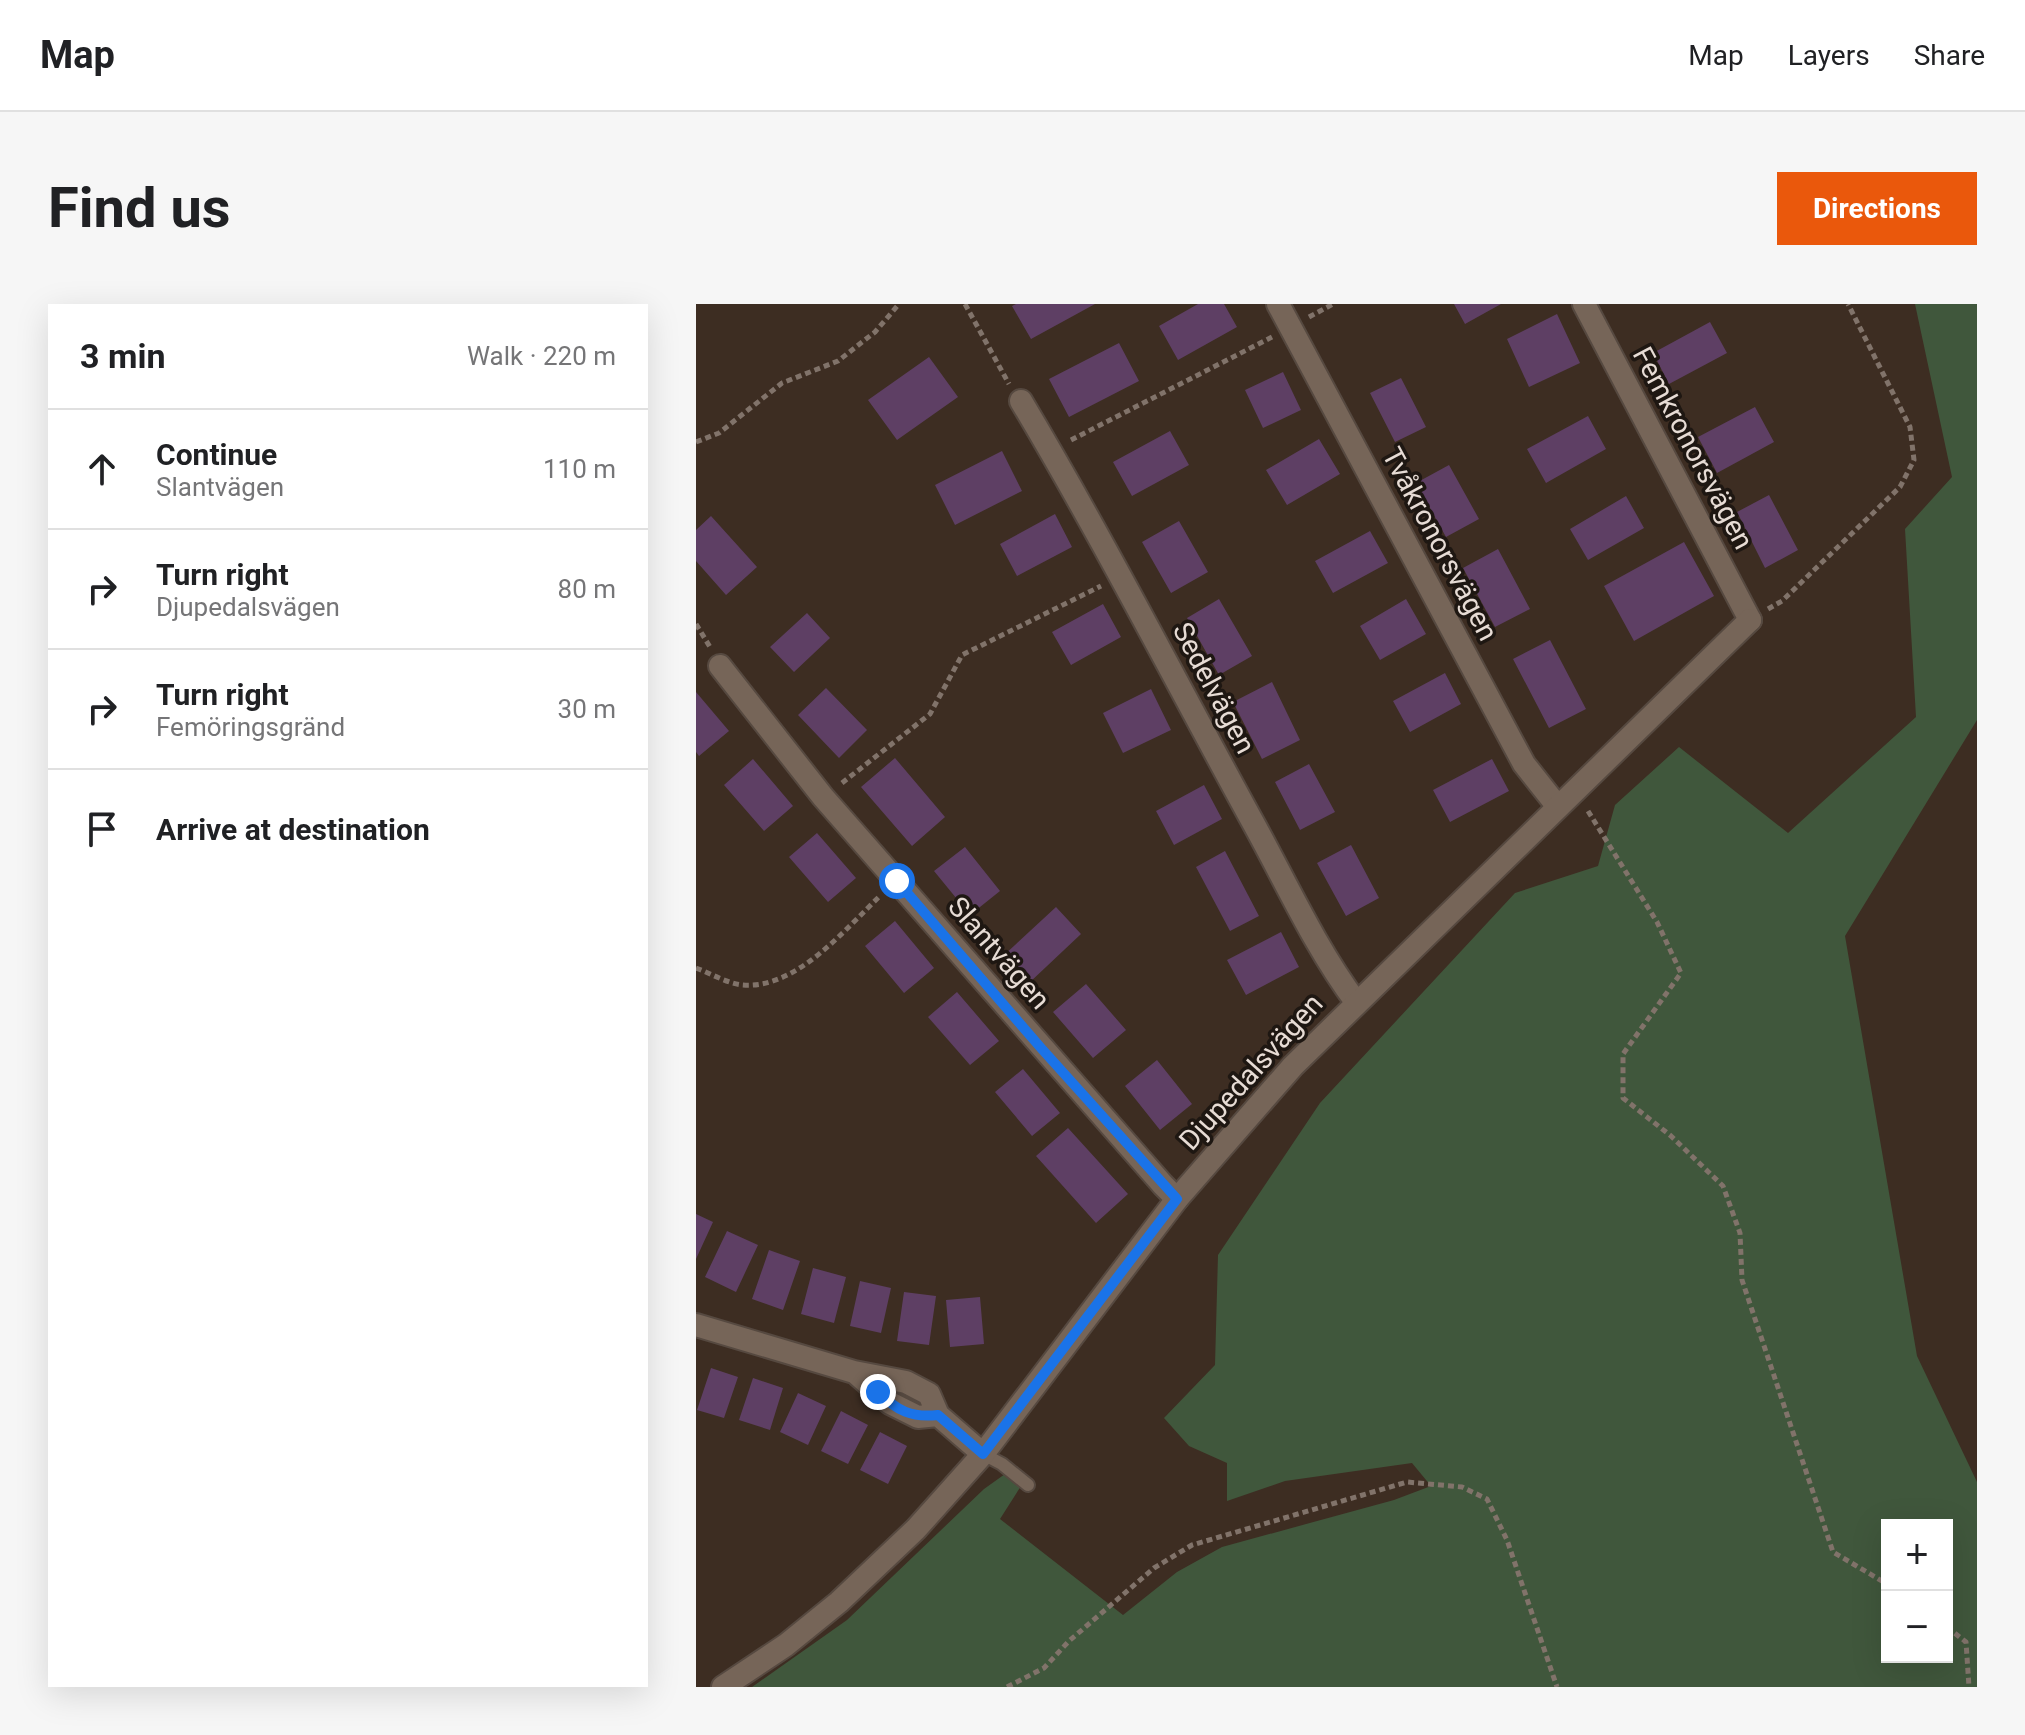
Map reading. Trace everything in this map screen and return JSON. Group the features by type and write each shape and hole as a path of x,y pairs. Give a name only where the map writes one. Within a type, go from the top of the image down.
{"street":[{"name":"Tvåkronorsvägen","path":"1278,304 1524,764 1558,807"},
{"name":"Femkronorsvägen","path":"1584,304 1750,620"},
{"name":"Sedelvägen","path":"1021,401 1051,450 1301,909 1356,1002"},
{"name":"Djupedalsvägen","path":"723,1687 786,1645 857,1586 916,1529 983,1454 1177,1199 1293,1066 1750,620"},
{"name":"Slantvägen","path":"720,666 823,797 1177,1199"},
{"path":"696,1325 854,1372 890,1403 918,1417 938,1415 983,1454"}],"lane":[{"path":"983,1454 1002,1464 1028,1485"}],"path":[{"path":"696,442 719,433 782,383 838,361 875,332 899,304"},
{"path":"965,304 1021,401"},
{"path":"1051,450 1333,304"},
{"path":"1750,620 1782,601 1900,487 1914,460 1910,427 1848,304"},
{"path":"823,797 930,714 962,655 1120,576"},
{"path":"1575,790 1657,922 1681,973 1623,1054 1623,1098 1671,1136 1723,1186 1740,1233 1742,1280 1833,1552 1881,1580"},
{"path":"696,968 742,985 779,981 800,970 897,881"},
{"path":"1007,1687 1044,1668 1069,1641 1154,1568 1192,1545 1407,1482 1462,1487 1487,1499 1507,1540 1557,1687"},
{"path":"1953,1632 1966,1642 1969,1687"}],"green space":[{"path":"1915,304 1977,304 1977,720 1845,936 1917,1356 1977,1482 1977,1687 752,1687 847,1620 984,1489 1005,1474 1021,1486 1000,1519 1123,1615 1177,1572 1222,1547 1394,1500 1431,1486 1412,1463 1285,1481 1227,1501 1227,1463 1189,1446 1164,1418 1215,1365 1218,1255 1320,1103 1515,893 1598,866 1615,805 1679,747 1788,833 1916,717 1905,529 1952,477"}],"building":[{"path":"1095,304 1031,339 1012,306"},
{"path":"1198,304 1224,304 1237,327 1178,360 1159,326"},
{"path":"1454,304 1501,304 1465,324"},
{"path":"1557,314 1580,363 1529,387 1507,339"},
{"path":"1710,322 1727,353 1669,384 1653,353"},
{"path":"1119,343 1139,381 1069,417 1049,379"},
{"path":"929,357 958,397 897,440 868,400"},
{"path":"1283,372 1301,410 1263,428 1245,390"},
{"path":"1401,378 1426,427 1395,442 1370,393"},
{"path":"1755,407 1774,442 1717,473 1698,437"},
{"path":"1588,416 1606,449 1546,483 1527,449"},
{"path":"1170,431 1189,465 1132,496 1113,462"},
{"path":"1319,439 1340,474 1287,505 1266,470"},
{"path":"1002,451 1022,491 955,525 935,485"},
{"path":"1449,465 1479,519 1446,537 1416,483"},
{"path":"1769,495 1798,550 1765,568 1737,512"},
{"path":"1626,496 1644,528 1588,560 1570,529"},
{"path":"1055,514 1072,547 1017,576 1000,544"},
{"path":"711,516 757,567 726,595 696,561 696,530"},
{"path":"1179,521 1208,572 1171,593 1142,542"},
{"path":"1370,531 1388,563 1333,593 1315,561"},
{"path":"1684,542 1714,596 1634,641 1604,586"},
{"path":"1498,549 1530,609 1495,627 1463,568"},
{"path":"1219,599 1252,656 1219,675 1187,618"},
{"path":"1406,599 1426,634 1380,660 1360,626"},
{"path":"1103,604 1121,637 1071,665 1052,632"},
{"path":"807,613 830,638 794,672 770,647"},
{"path":"1550,640 1586,709 1549,728 1513,659"},
{"path":"1445,673 1461,704 1410,732 1393,701"},
{"path":"1272,682 1300,740 1262,759 1233,702"},
{"path":"826,688 867,730 839,758 798,715"},
{"path":"1151,689 1171,730 1123,753 1103,713"},
{"path":"696,692 729,731 699,756 696,752"},
{"path":"895,758 945,817 912,846 861,787"},
{"path":"753,759 793,806 764,831 724,785"},
{"path":"1492,759 1509,791 1450,822 1433,790"},
{"path":"1309,764 1335,812 1300,830 1275,782"},
{"path":"1204,785 1222,819 1174,845 1156,811"},
{"path":"817,833 856,878 828,902 789,857"},
{"path":"1351,845 1379,898 1346,916 1317,863"},
{"path":"965,847 1000,891 970,915 934,871"},
{"path":"1225,851 1259,916 1230,931 1196,867"},
{"path":"1056,907 1081,934 1029,983 1003,956"},
{"path":"895,921 934,968 904,993 865,946"},
{"path":"1281,932 1299,967 1246,995 1227,960"},
{"path":"1086,984 1126,1030 1093,1058 1053,1012"},
{"path":"957,992 999,1041 970,1065 928,1017"},
{"path":"1157,1060 1192,1104 1160,1130 1125,1086"},
{"path":"1023,1069 1060,1113 1032,1136 995,1092"},
{"path":"1068,1128 1128,1194 1096,1223 1036,1156"},
{"path":"696,1214 713,1222 696,1259"},
{"path":"727,1231 758,1245 736,1292 705,1277"},
{"path":"769,1250 800,1261 783,1310 752,1299"},
{"path":"813,1268 846,1277 834,1323 801,1314"},
{"path":"860,1281 891,1288 881,1333 850,1326"},
{"path":"904,1292 936,1296 929,1345 897,1341"},
{"path":"980,1297 984,1344 950,1347 946,1300"},
{"path":"711,1368 738,1377 724,1418 697,1410"},
{"path":"753,1378 783,1388 770,1430 739,1420"},
{"path":"798,1393 826,1406 808,1445 780,1432"},
{"path":"841,1411 868,1425 848,1464 821,1451"},
{"path":"880,1432 907,1446 888,1484 860,1470"}],"route":[{"path":"878,1392 890,1403 918,1417 938,1415 983,1454 1177,1199 897,881"}]}
